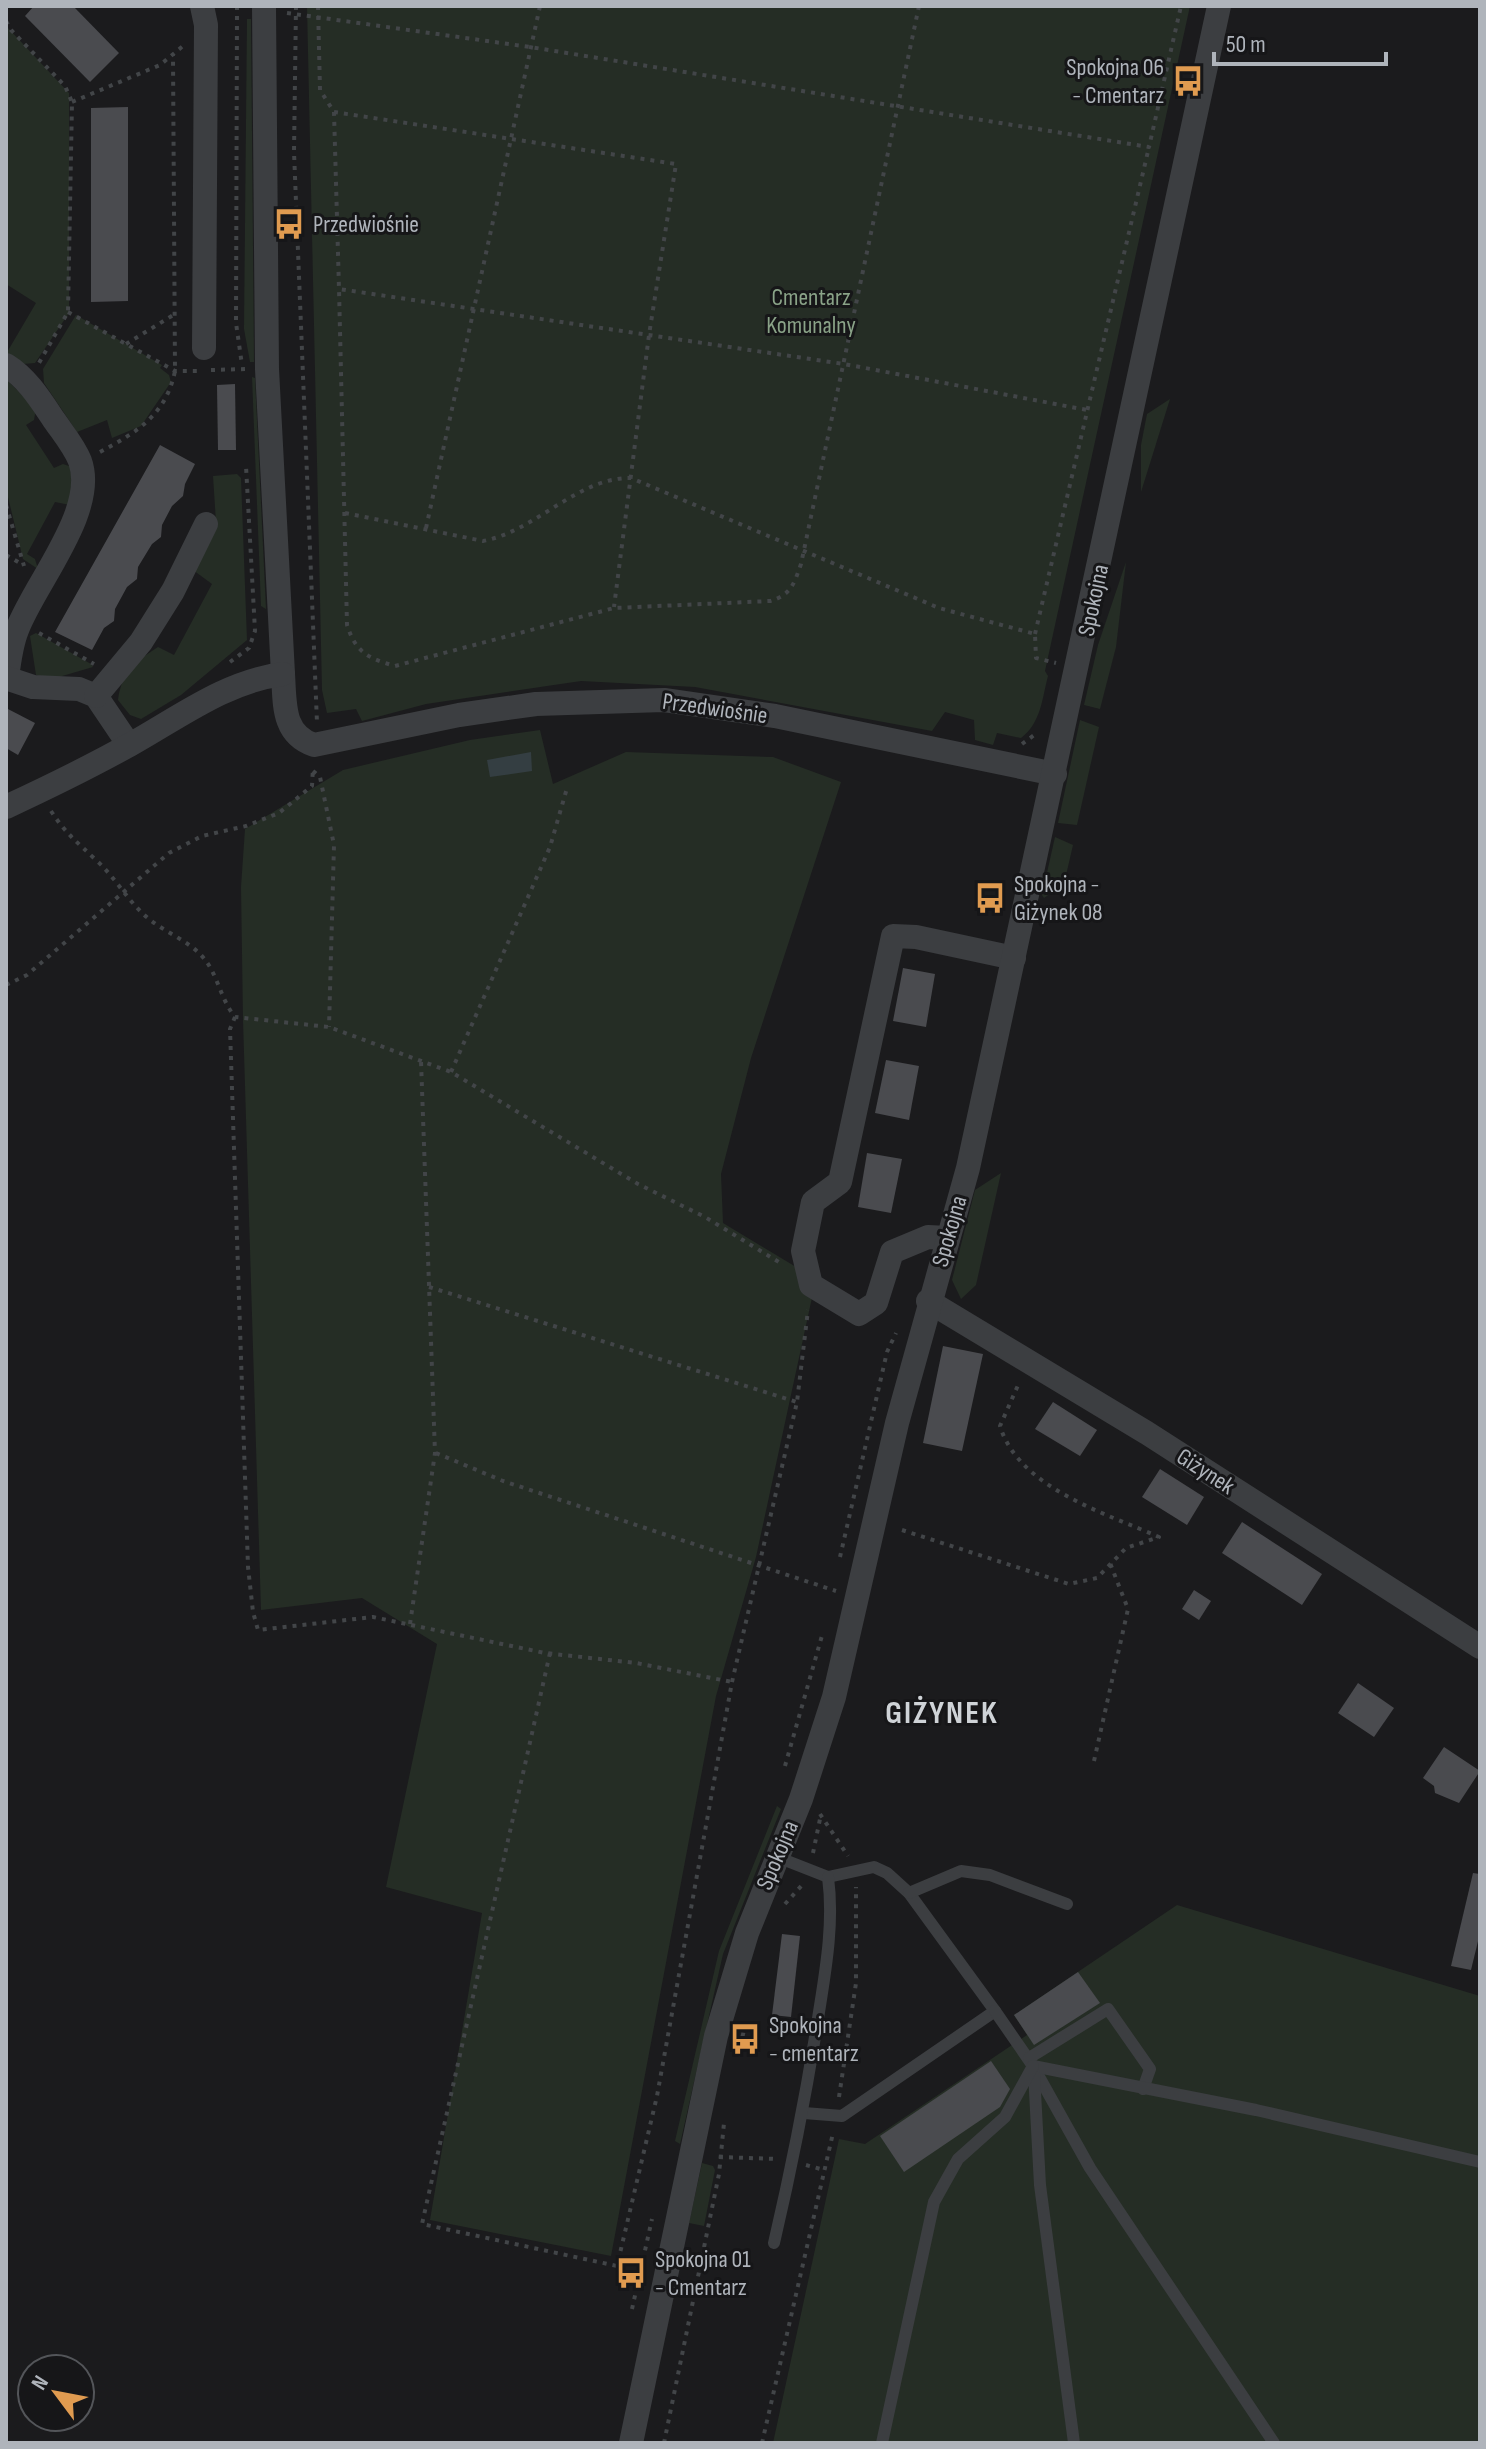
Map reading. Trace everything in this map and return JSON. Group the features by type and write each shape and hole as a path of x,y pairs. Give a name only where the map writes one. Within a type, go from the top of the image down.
{"street":[{"path":"202,6 206,25 204,348"},
{"name":"Spokojna","path":"631,2443 691,2154 732,1981 801,1799 834,1697 928,1301 968,1168 1219,6"},
{"path":"270,9 267,369 283,674 287,721 293,734 314,745"},
{"path":"6,365 27,382 81,463 80,504 17,630 6,678 33,687 79,689 96,696 129,745"},
{"path":"96,696 141,642 173,591 206,524"},
{"path":"6,807 129,745 228,688 253,678 283,674"},
{"name":"Przedwiośnie","path":"314,745 459,715 536,704 664,700 775,716 1055,774"},
{"path":"948,1238 928,1237 892,1252 876,1303 859,1314 811,1285 803,1251 813,1202 840,1182 893,936 916,937 1014,958"},
{"name":"Giżynek","path":"928,1301 1030,1361 1480,1647"}],"lane":[{"path":"777,1857 828,1877 874,1867 887,1873 909,1893 1031,2062 1090,2168 1274,2443"},
{"path":"909,1893 961,1871 990,1875 1067,1904"},
{"path":"774,2243 804,2113 826,1968 831,1902 828,1877"},
{"path":"882,2443 934,2202 958,2159 1005,2117 1031,2062 1108,2009 1150,2069 1143,2089"},
{"path":"804,2113 842,2116 995,2011"},
{"path":"1031,2062 1480,2162"},
{"path":"1031,2062 1040,2132 1040,2185 1074,2443"}],"path":[{"path":"6,985 27,975 124,895 169,853 202,836 246,826 279,813 312,786 318,720 294,152 296,6"},
{"path":"318,6 320,90 334,112 347,625 353,644 374,660 395,666 614,608 770,601 784,597 794,586 901,105 919,6"},
{"path":"426,528 508,139 540,6"},
{"path":"1058,664 1036,658 1035,634 1181,6"},
{"path":"270,9 901,105 1149,147"},
{"path":"6,21 65,86 72,102 68,312 27,382"},
{"path":"72,102 160,65 187,43"},
{"path":"81,463 144,428 172,388 175,371 173,55"},
{"path":"334,112 676,164 649,335 614,608"},
{"path":"339,289 844,364 1087,410"},
{"path":"68,312 175,371 255,370"},
{"path":"126,344 175,314"},
{"path":"344,513 483,541 504,537 610,478 631,478 939,608 1035,634"},
{"path":"6,505 20,563"},
{"path":"6,555 41,581"},
{"path":"17,630 36,631 111,675"},
{"path":"313,771 320,777 334,845 329,1027"},
{"path":"451,1072 550,847 567,788"},
{"path":"40,791 67,836 98,861 124,895 150,920 199,953 216,974 224,1004 235,1017 329,1027 451,1072 638,1184 755,1245 811,1285 797,1402 761,1568 732,1682 657,2096 617,2266 422,2224 550,1653"},
{"path":"235,1017 230,1029 237,1309 253,1612 258,1630 373,1617 550,1653 636,1663 732,1682"},
{"path":"410,1624 435,1453 421,1060"},
{"path":"429,1287 797,1402"},
{"path":"902,1530 1069,1584 1097,1578 1126,1548 1159,1537 1043,1480 1005,1443 1000,1426 1030,1361"},
{"path":"435,1453 503,1481 857,1599"},
{"path":"1094,1761 1128,1609 1110,1563"},
{"path":"691,2154 793,2162 824,2170"}],"green space":[{"name":"Cmentarz Komunalny","path":"307,6 1190,6 1045,671 1048,676 1040,710 1028,732 1021,738 997,733 993,745 975,740 974,720 945,712 932,731 695,687 581,681 426,704 362,721 356,709 327,713 322,690"},
{"path":"6,16 8,28 69,93 69,313 35,363 23,364 6,354 36,303 6,284"},
{"path":"247,19 251,19 254,362 250,362 244,329"},
{"path":"76,315 162,365 160,368 169,375 171,382 141,426 112,438 107,420 77,432 44,383 43,369"},
{"path":"252,377 255,378 266,609 261,606"},
{"path":"6,379 36,409 34,420 26,425 54,468 63,464 72,467 70,505 55,502 27,554 35,559 38,569 23,559 6,489"},
{"path":"1170,399 1141,492 1141,445 1147,414"},
{"path":"237,474 241,478 247,640 181,695 141,719 130,715 118,700 126,674 158,647 174,655 212,584 193,570 216,522 213,476"},
{"path":"1126,562 1116,647 1100,709 1084,705 1098,645"},
{"path":"36,633 93,667 52,679 36,675 30,636"},
{"path":"1080,720 1099,727 1077,825 1058,823"},
{"path":"540,730 553,784 626,752 773,757 841,782 751,1058 721,1174 723,1223 816,1279 756,1557 716,1696 611,2256 430,2220 482,1913 386,1887 437,1644 362,1598 261,1610 243,1020 241,887 245,829 343,770 470,740"},
{"path":"1055,837 1073,845 1064,884 1044,898 1042,895"},
{"path":"1001,1173 976,1285 961,1299 952,1280 975,1190"},
{"path":"777,1806 781,1809 723,1954 680,2144 675,2141 719,1951"},
{"path":"1177,1905 1480,1996 1480,2443 773,2443 839,2139 865,2144 1027,2035 1014,2015"},
{"path":"702,2163 713,2166 715,2170 704,2226 689,2223"}],"shaded area":[{"path":"531,752 532,771 490,777 487,760"}],"building":[{"path":"34,6 73,6 119,53 90,82 25,16"},
{"path":"128,107 128,301 91,302 91,108"},
{"path":"235,384 236,450 218,450 217,385"},
{"path":"160,445 195,464 183,496 172,506 162,525 161,537 152,544 138,567 137,579 127,587 115,609 114,621 104,628 92,650 55,632"},
{"path":"6,708 35,723 18,755 6,748"},
{"path":"903,968 935,974 926,1027 893,1021"},
{"path":"886,1060 919,1066 909,1120 875,1113"},
{"path":"867,1153 902,1159 891,1213 858,1207"},
{"path":"943,1346 983,1354 962,1451 923,1443"},
{"path":"1053,1402 1097,1430 1080,1456 1035,1429"},
{"path":"1160,1469 1204,1497 1187,1525 1142,1497"},
{"path":"1242,1522 1322,1574 1302,1605 1222,1553"},
{"path":"1194,1590 1211,1601 1199,1620 1182,1609"},
{"path":"1358,1683 1394,1708 1374,1737 1338,1713"},
{"path":"1444,1747 1480,1771 1459,1803 1435,1793 1434,1786 1423,1778"},
{"path":"1473,1873 1480,1874 1480,1933 1471,1970 1451,1966"},
{"path":"782,1934 800,1936 791,2017 772,2015"},
{"path":"1078,1972 1100,2003 1034,2045 1014,2015"},
{"path":"991,2061 1010,2089 1000,2107 904,2172 880,2136"}],"place":[{"name":"Spokojna 06 - Cmentarz","path":"1188,81"},
{"name":"Przedwiośnie","path":"289,224"},
{"name":"Spokojna - Giżynek 08","path":"990,898"},
{"name":"Spokojna - cmentarz","path":"745,2039"},
{"name":"Spokojna 01 - Cmentarz","path":"631,2273"}],"district":[{"name":"GIŻYNEK","path":"942,1712"}]}
